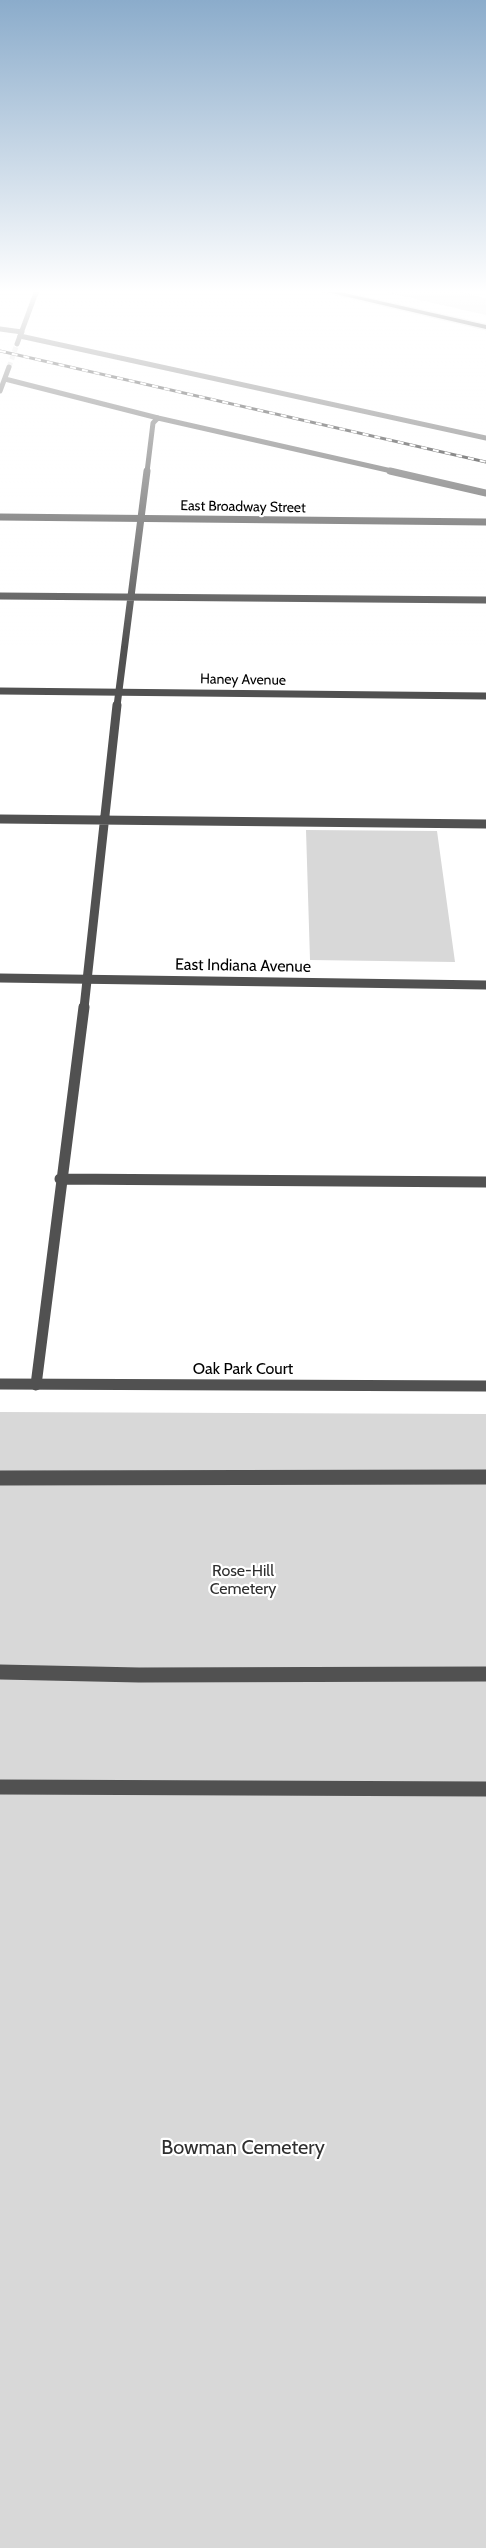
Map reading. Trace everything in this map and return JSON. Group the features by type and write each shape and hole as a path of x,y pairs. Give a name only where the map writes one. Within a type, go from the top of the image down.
{"street":[{"path":"122,409 486,494"},
{"path":"356,409 486,438"},
{"path":"36,1384 87,978 102,820 129,597 142,518 153,423 158,418"},
{"name":"East Broadway Street","path":"0,517 486,522"},
{"path":"0,596 486,600"},
{"name":"Haney Avenue","path":"0,691 486,696"},
{"path":"0,819 486,824"},
{"name":"East Indiana Avenue","path":"0,978 486,985"},
{"path":"60,1179 486,1182"},
{"name":"Oak Park Court","path":"0,1384 486,1386"},
{"path":"0,1478 486,1477"},
{"path":"0,1672 139,1675 486,1674"},
{"path":"0,1787 486,1789"}],"green space":[{"path":"306,830 437,831 455,962 310,960"},
{"name":"Bowman Cemetery","path":"0,1412 486,1414 486,2548 0,2548"}],"railway":[{"path":"254,409 486,462"}],"park label":[{"name":"Rose-Hill Cemetery","path":"243,1580"}]}
